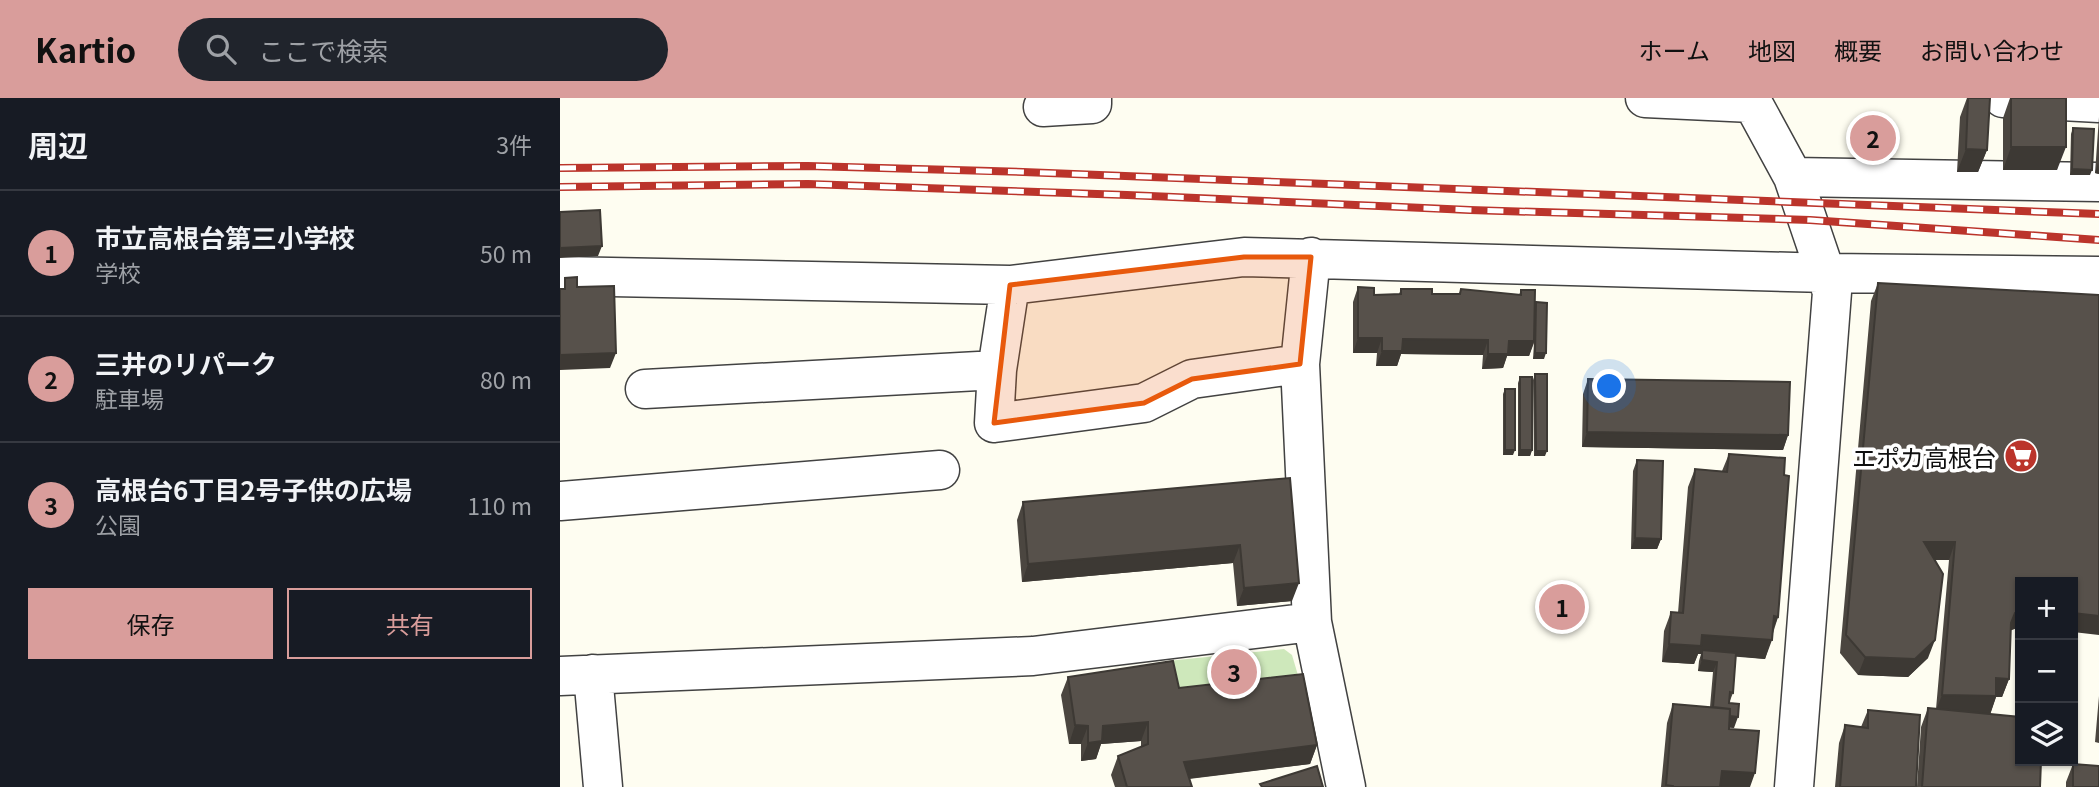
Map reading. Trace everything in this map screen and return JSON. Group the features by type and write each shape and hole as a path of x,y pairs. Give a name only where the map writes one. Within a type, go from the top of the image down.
{"street":[{"path":"1043,107 1092,104 1092,98"},
{"path":"1645,98 1751,100 1793,177 1828,273 1832,292 1794,787"},
{"path":"2003,98 2099,103"},
{"path":"1793,177 2099,182"},
{"path":"560,276 1010,285 1244,257 1311,257 1828,273 2099,276"},
{"path":"1311,257 1300,365 1312,622 1346,787"},
{"path":"1010,285 997,370 994,423 1144,403 1192,379 1300,365"},
{"path":"645,389 997,370"},
{"path":"560,501 940,470"},
{"path":"603,787 577,675 1033,656 1312,622"}],"highlighted area":[{"path":"1244,257 1311,257 1300,364 1192,379 1144,403 994,423 1010,285"}],"green space":[{"path":"1284,649 1292,655 1300,682 1176,696 1168,661"}],"building":[{"path":"1968,98 1990,98 1987,150 1966,149"},
{"path":"2011,98 2066,98 2066,147 2011,147"},
{"path":"2073,128 2094,129 2092,170 2072,169"},
{"path":"600,210 602,246 560,248 560,212"},
{"path":"577,277 577,287 614,286 616,353 560,355 560,289 565,289 565,278"},
{"path":"1878,283 2099,295 2099,616 2078,614 2078,577 2015,577 2015,613 2011,623 2009,679 1996,678 1996,696 1942,695 1955,542 1924,542 1943,574 1935,640 1915,659 1865,657 1846,635"},
{"path":"1358,287 1374,288 1374,295 1401,294 1401,289 1432,289 1432,294 1460,294 1461,289 1521,295 1521,290 1535,290 1534,341 1509,341 1508,354 1488,354 1488,340 1403,339 1402,351 1382,351 1382,338 1358,338"},
{"path":"1536,302 1547,303 1546,353 1535,353"},
{"path":"1535,374 1547,374 1547,451 1536,451"},
{"path":"1520,377 1532,377 1532,450 1520,450"},
{"path":"1588,379 1790,382 1788,435 1587,432"},
{"path":"1505,389 1515,389 1515,450 1505,450"},
{"path":"1729,454 1785,458 1784,475 1789,476 1778,617 1774,616 1772,640 1702,635 1701,646 1669,644 1671,612 1683,613 1695,469 1727,472"},
{"path":"1637,460 1663,461 1661,539 1635,538"},
{"path":"1290,478 1299,583 1244,588 1240,545 1028,564 1023,502"},
{"path":"1702,650 1736,653 1733,693 1730,692 1729,703 1739,704 1738,717 1730,716 1730,709 1713,707 1717,662 1702,660"},
{"path":"1173,661 1179,688 1303,674 1317,745 1184,762 1192,787 1127,787 1118,756 1148,744 1148,722 1103,726 1102,741 1088,743 1088,726 1075,725 1068,677"},
{"path":"1673,704 1730,709 1729,729 1759,731 1755,773 1722,771 1720,787 1666,785"},
{"path":"1928,708 2015,717 2015,766 2041,766 2040,787 1922,787"},
{"path":"1868,710 1920,715 1916,787 1840,787 1845,725 1868,728"},
{"path":"1317,766 1323,787 1262,787 1260,784"},
{"path":"2073,766 2099,766 2099,787 2073,787"}],"railway":[{"path":"560,168 808,166 1023,172 2099,214"},
{"path":"560,187 808,184 1470,210 1810,220 2099,240"}],"place":[{"name":"三井のリパーク","path":"1873,138"},
{"name":"エポカ高根台","path":"2021,456"},
{"name":"市立高根台第三小学校","path":"1562,607"},
{"name":"高根台6丁目2号子供の広場","path":"1234,672"}]}
